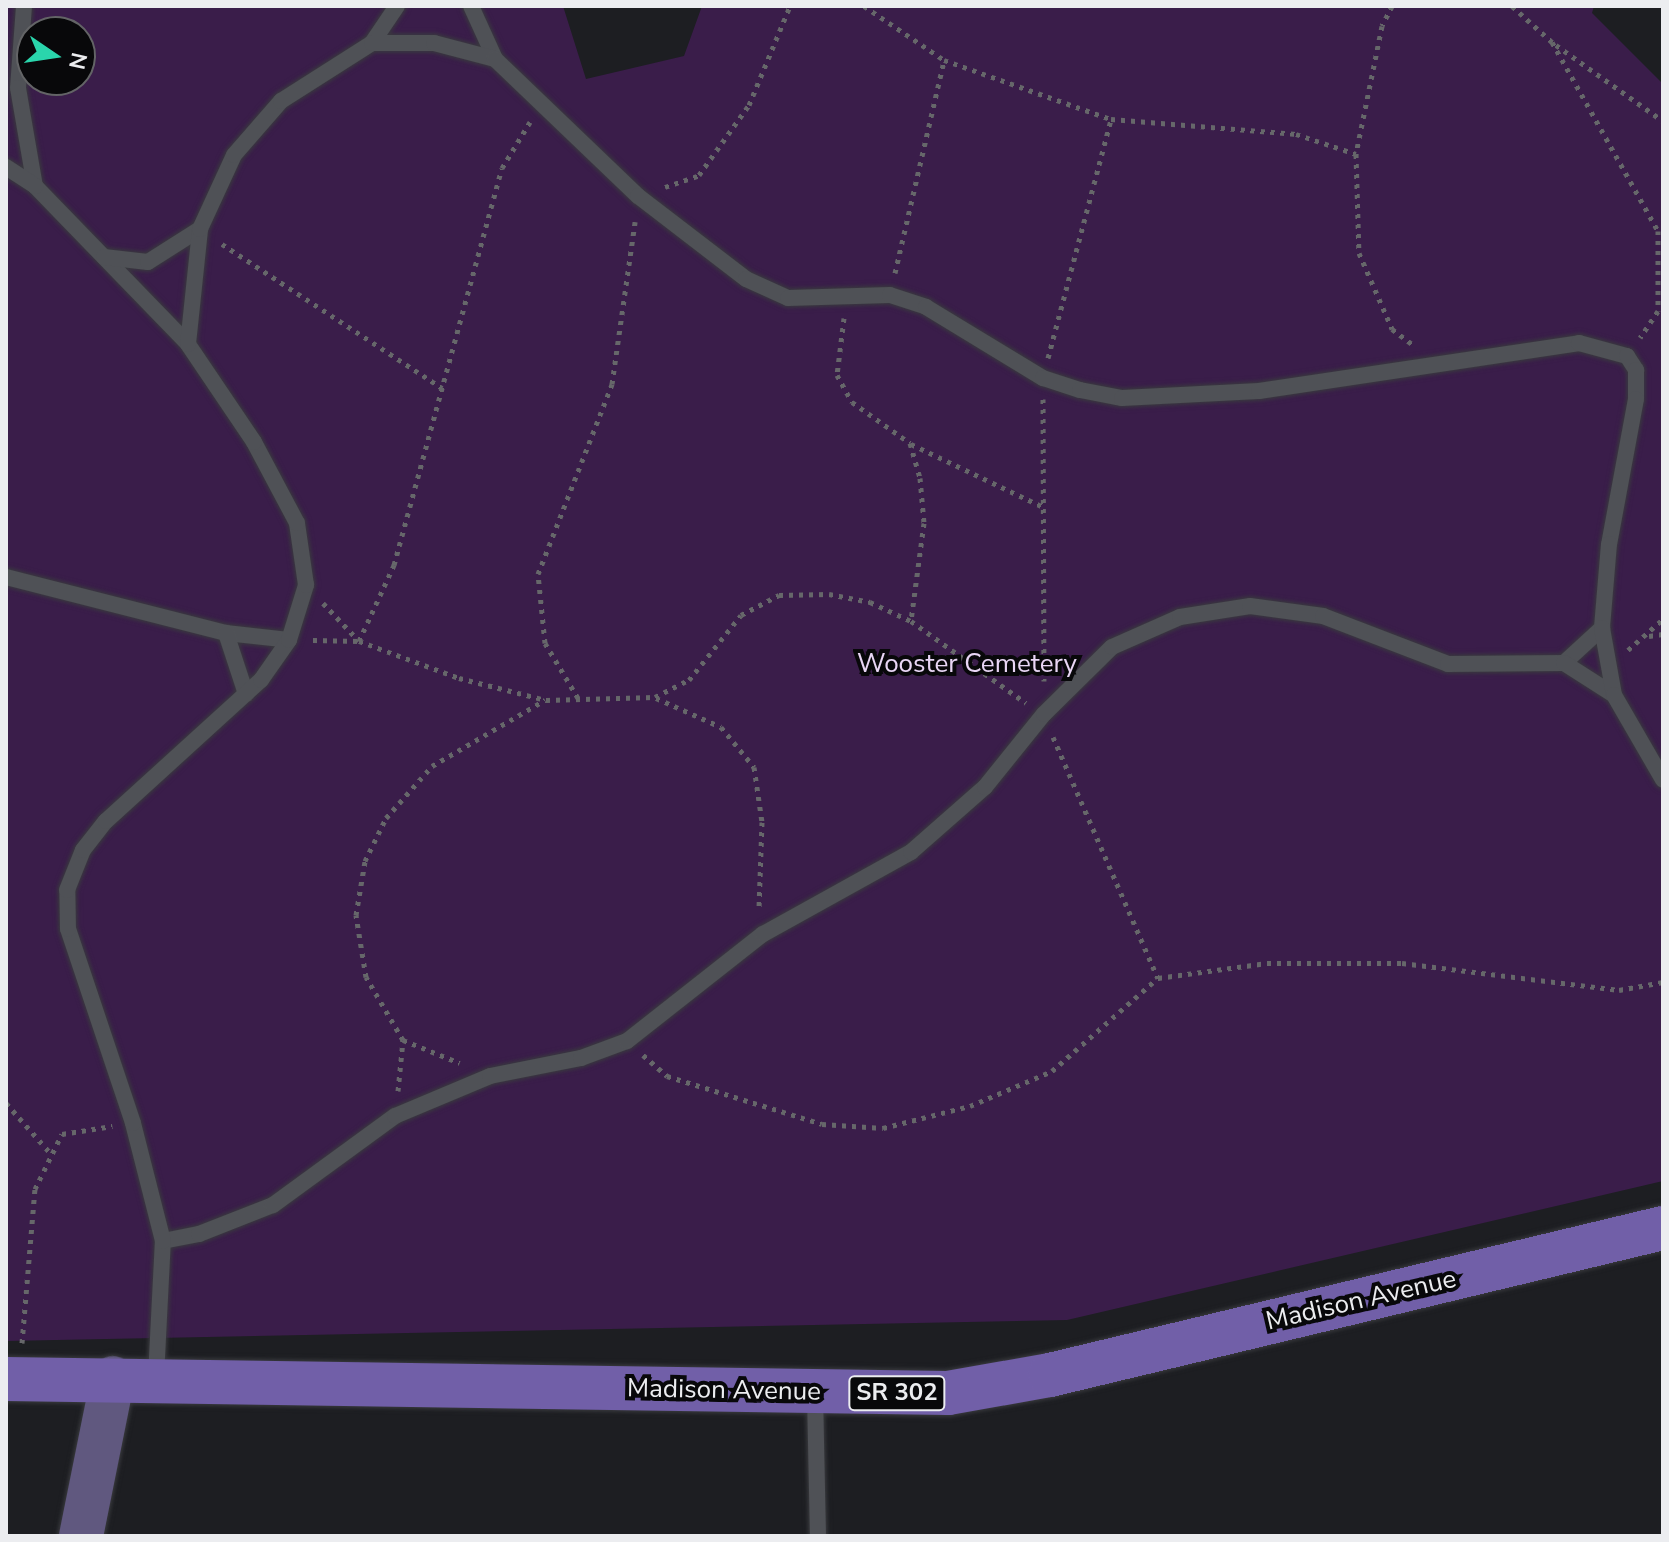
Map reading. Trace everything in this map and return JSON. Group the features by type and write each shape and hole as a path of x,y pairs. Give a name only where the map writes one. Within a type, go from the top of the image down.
{"main road":[{"name":"Madison Avenue","path":"12,1379 156,1377 815,1393 948,1393 1050,1375 1663,1228"}],"street":[{"path":"81,1536 113,1378"}],"lane":[{"path":"188,344 200,229 234,155 281,101 372,43 397,6"},
{"path":"471,6 495,59 638,196 746,279 788,298 890,295 926,307 1043,378 1122,398 1176,397 1579,343 1627,356 1636,370 1636,399 1609,544 1602,628 1614,695 1663,780"},
{"path":"372,43 434,43 495,59"},
{"path":"19,96 35,186"},
{"path":"6,167 35,186 188,344 254,442 297,523 306,585 289,640 246,694 106,821 83,850 67,890 68,929 133,1123 163,1241 156,1377"},
{"path":"104,257 148,262 200,229"},
{"path":"6,577 226,633 289,640"},
{"path":"163,1241 199,1234 273,1205 395,1116 490,1076 581,1058 627,1041 763,934 911,852 985,787 1044,714 1112,647 1180,617 1250,606 1323,616 1448,664 1564,663 1614,695"},
{"path":"1564,663 1602,628"},
{"path":"226,633 246,694"},
{"path":"815,1393 818,1536"}],"path":[{"path":"579,699 545,643 538,574 612,384 638,196 699,175 749,105 790,6"},
{"path":"864,6 944,60 1111,119 1296,134 1356,154"},
{"path":"1392,6 1382,26 1356,154 1359,253 1392,329 1439,364"},
{"path":"1512,6 1552,42 1663,121"},
{"path":"1552,42 1658,231 1658,311 1627,356"},
{"path":"890,295 944,60"},
{"path":"359,641 394,565 502,168 521,131 545,107"},
{"path":"1111,119 1043,378 1044,714 1158,978"},
{"path":"200,229 442,388"},
{"path":"847,297 837,375 852,402 910,443 1043,507"},
{"path":"910,443 924,523 911,621"},
{"path":"306,585 359,641"},
{"path":"289,640 359,641 459,678 546,700 655,697 689,680 741,615 779,595 870,602 911,621 1044,714"},
{"path":"1609,664 1649,636 1663,619"},
{"path":"1649,636 1663,634"},
{"path":"655,697 721,727 754,767 762,822 756,884 763,934"},
{"path":"395,1116 403,1040 366,977 356,915 365,861 386,818 432,766 546,700"},
{"path":"627,1041 667,1076 822,1124 883,1128 970,1106 1052,1071 1158,978 1267,963 1402,963 1619,990 1663,982"},
{"path":"403,1040 490,1076"},
{"path":"6,1103 52,1155"},
{"path":"12,1379 35,1189 62,1134 133,1123"}],"green space":[{"name":"Wooster Cemetery","path":"6,6 563,6 586,79 684,56 702,6 1594,6 1592,13 1663,84 1663,1181 1067,1320 6,1341"}]}
